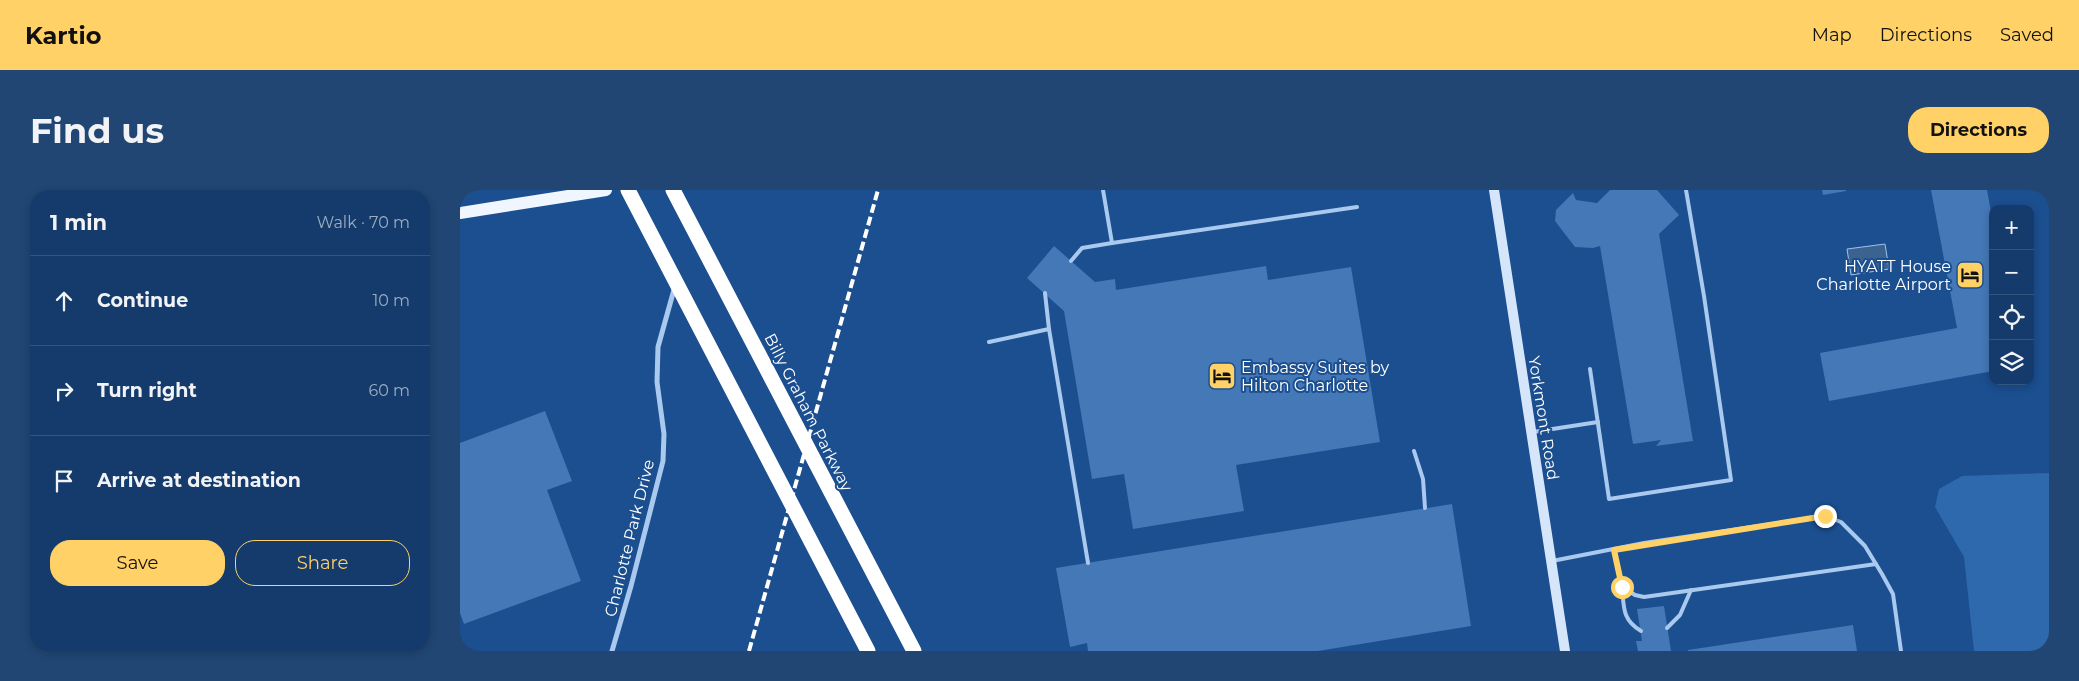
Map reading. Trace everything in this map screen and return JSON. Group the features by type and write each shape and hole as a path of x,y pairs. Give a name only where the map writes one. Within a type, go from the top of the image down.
{"highway":[{"path":"628,190 868,651"},
{"name":"Billy Graham Parkway","path":"673,190 914,651"}],"main road":[{"path":"460,213 606,190"}],"street":[{"name":"Yorkmont Road","path":"1494,190 1565,651"},
{"name":"Charlotte Park Drive","path":"612,651 663,461 664,434 657,382 658,347 676,283"}],"lane":[{"path":"1103,190 1112,243"},
{"path":"1590,369 1609,500 1731,480 1704,296 1686,190"},
{"path":"1071,261 1082,248 1357,207"},
{"path":"1045,293 1049,329 1088,563"},
{"path":"989,342 1049,329"},
{"path":"1531,432 1598,422"},
{"path":"1414,452 1423,480 1425,508"},
{"path":"1551,561 1825,516 1841,522 1865,546 1876,564 1892,594 1901,651"},
{"path":"1614,550 1626,616 1631,626 1641,632"},
{"path":"1622,587 1635,595 1644,596 1876,564"},
{"path":"1668,628 1680,614 1691,590"}],"shaded area":[{"path":"1885,244 1889,269 1851,275 1847,249"},
{"path":"2049,473 2049,651 1974,651 1964,557 1935,507 1939,489 1962,476"}],"building":[{"path":"1610,190 1657,190 1679,215 1659,234 1693,441 1656,446 1661,440 1633,444 1600,246 1593,248 1575,247 1555,221 1556,210 1573,193 1576,200 1597,203"},
{"path":"1822,190 1846,190 1846,191 1823,195"},
{"name":"HYATT House Charlotte Airport","path":"1931,190 1987,190 1990,205 1989,372 1829,401 1820,353 1957,328"},
{"name":"Embassy Suites by Hilton Charlotte","path":"1054,246 1095,282 1115,279 1116,290 1266,266 1268,280 1351,267 1380,442 1236,465 1244,511 1133,529 1124,474 1092,479 1064,311 1027,278"},
{"path":"545,411 572,481 547,490 581,581 464,624 460,613 460,443"},
{"path":"1452,504 1471,626 1318,651 1088,651 1087,643 1070,647 1056,568"},
{"path":"1664,606 1671,651 1638,651 1636,641 1642,641 1637,609"},
{"path":"1853,625 1857,651 1688,651 1688,650"}],"railway":[{"path":"749,651 878,190"}],"place":[{"name":"HYATT House Charlotte Airport","path":"1970,275"},
{"name":"Embassy Suites by Hilton Charlotte","path":"1222,376"}],"route":[{"path":"1622,587 1614,550 1811,516 1825,516"}]}
